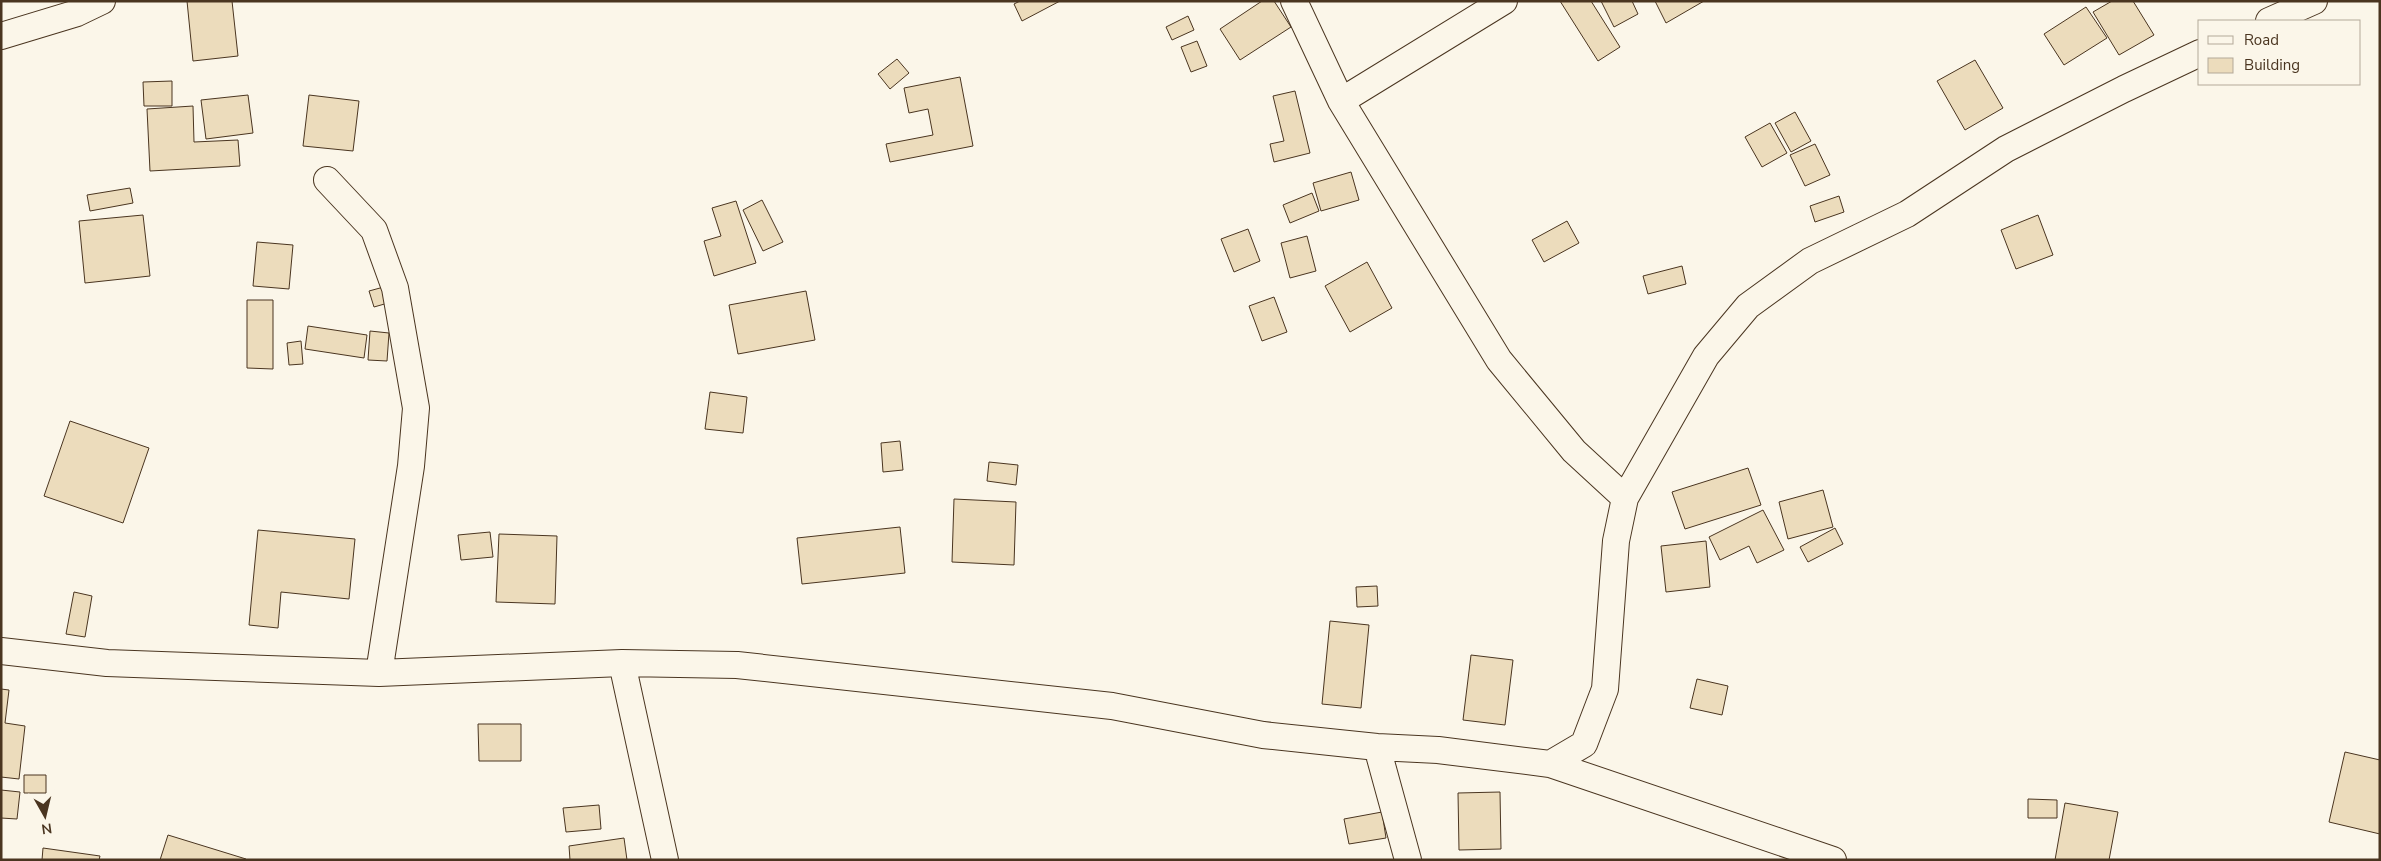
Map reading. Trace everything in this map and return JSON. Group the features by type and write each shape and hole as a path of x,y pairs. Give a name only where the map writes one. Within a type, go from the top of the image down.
{"street":[{"path":"1,36 77,13 102,1"},
{"path":"1294,1 1341,101 1499,360 1574,451 1625,498"},
{"path":"1341,101 1504,1"},
{"path":"2271,20 2314,1"},
{"path":"1550,764 1584,744 1605,689 1616,541 1625,498 1706,356 1748,306 1810,261 1907,214 2006,149 2198,54"},
{"path":"327,180 374,230 395,288 416,408 411,466 379,674"},
{"path":"1,651 107,663 379,674 622,663 737,666 1112,706 1263,735 1378,747 1438,750 1550,764 1833,860"},
{"path":"622,663 664,860"},
{"path":"1378,747 1408,860"}],"building":[{"path":"187,1 232,1 238,56 193,61"},
{"path":"1020,1 1060,1 1022,21 1014,4"},
{"path":"1262,1 1274,1 1291,27 1240,60 1220,29"},
{"path":"1560,1 1591,1 1620,47 1598,61"},
{"path":"1601,1 1632,1 1638,14 1614,27"},
{"path":"1655,1 1704,1 1666,23"},
{"path":"2112,1 2133,1 2154,35 2119,55 2093,12"},
{"path":"2086,7 2107,38 2064,65 2044,34"},
{"path":"1188,16 1194,30 1172,40 1166,27"},
{"path":"1197,41 1207,66 1191,72 1181,47"},
{"path":"897,59 909,73 890,89 878,74"},
{"path":"1975,60 2003,108 1965,130 1937,81"},
{"path":"960,77 973,146 890,162 886,144 933,135 928,109 909,113 904,88"},
{"path":"172,81 172,106 144,106 143,82"},
{"path":"1295,91 1310,153 1274,162 1270,144 1284,141 1273,96"},
{"path":"248,95 253,133 206,139 201,100"},
{"path":"309,95 359,101 353,151 303,146"},
{"path":"193,106 194,142 238,140 240,166 150,171 147,109"},
{"path":"1795,112 1811,141 1791,152 1775,123"},
{"path":"1770,123 1787,153 1762,167 1745,137"},
{"path":"1815,144 1830,175 1805,186 1790,155"},
{"path":"1351,172 1359,200 1321,211 1313,183"},
{"path":"130,188 133,203 90,211 87,195"},
{"path":"1312,193 1319,211 1290,223 1283,205"},
{"path":"1839,196 1844,212 1815,222 1810,206"},
{"path":"762,200 783,242 763,251 743,210"},
{"path":"736,201 756,263 714,276 704,241 721,236 712,208"},
{"path":"143,215 150,276 85,283 79,221"},
{"path":"2038,215 2053,255 2016,269 2001,230"},
{"path":"1567,221 1579,243 1544,262 1532,240"},
{"path":"1248,229 1260,261 1234,272 1221,239"},
{"path":"1307,236 1316,271 1290,278 1281,243"},
{"path":"257,242 293,245 289,289 253,286"},
{"path":"1367,262 1392,308 1350,332 1325,286"},
{"path":"1682,266 1686,284 1648,294 1643,276"},
{"path":"391,285 395,301 374,307 369,291"},
{"path":"806,291 815,340 738,354 729,305"},
{"path":"1274,297 1287,332 1262,341 1249,306"},
{"path":"247,300 273,300 273,369 247,368"},
{"path":"308,326 367,335 364,358 305,349"},
{"path":"370,331 389,333 387,361 368,360"},
{"path":"301,341 303,364 289,365 287,343"},
{"path":"710,392 747,397 743,433 705,429"},
{"path":"70,421 149,448 123,523 44,496"},
{"path":"900,441 903,470 883,472 881,443"},
{"path":"989,462 1018,465 1016,485 987,481"},
{"path":"1748,468 1761,505 1685,529 1672,492"},
{"path":"1823,490 1833,527 1788,539 1779,502"},
{"path":"954,499 1016,502 1014,565 952,562"},
{"path":"1763,510 1784,550 1757,563 1749,546 1720,560 1709,537"},
{"path":"900,527 905,573 802,584 797,538"},
{"path":"1835,528 1843,544 1808,562 1800,547"},
{"path":"258,530 355,539 349,599 281,592 278,628 249,625"},
{"path":"490,532 493,557 461,560 458,535"},
{"path":"499,534 557,536 555,604 496,602"},
{"path":"1706,541 1710,587 1666,592 1661,546"},
{"path":"1377,586 1378,606 1357,607 1356,587"},
{"path":"74,592 92,596 85,637 66,634"},
{"path":"1330,621 1369,625 1361,708 1322,704"},
{"path":"1471,655 1513,660 1505,725 1463,720"},
{"path":"1697,679 1728,686 1722,715 1690,708"},
{"path":"1,689 9,690 5,723 25,726 19,779 1,777"},
{"path":"478,724 521,724 521,761 479,761"},
{"path":"2345,752 2380,760 2380,834 2329,822"},
{"path":"24,775 46,775 46,793 24,793"},
{"path":"1,790 20,792 17,819 1,818"},
{"path":"1500,792 1501,849 1459,850 1458,793"},
{"path":"2028,799 2057,800 2057,818 2028,818"},
{"path":"2065,803 2118,812 2109,860 2055,860"},
{"path":"599,805 601,829 566,832 563,808"},
{"path":"1382,812 1386,838 1349,844 1344,819"},
{"path":"168,835 246,859 160,860"},
{"path":"624,838 627,860 570,860 569,846"},
{"path":"43,848 100,856 99,860 42,860"}]}
